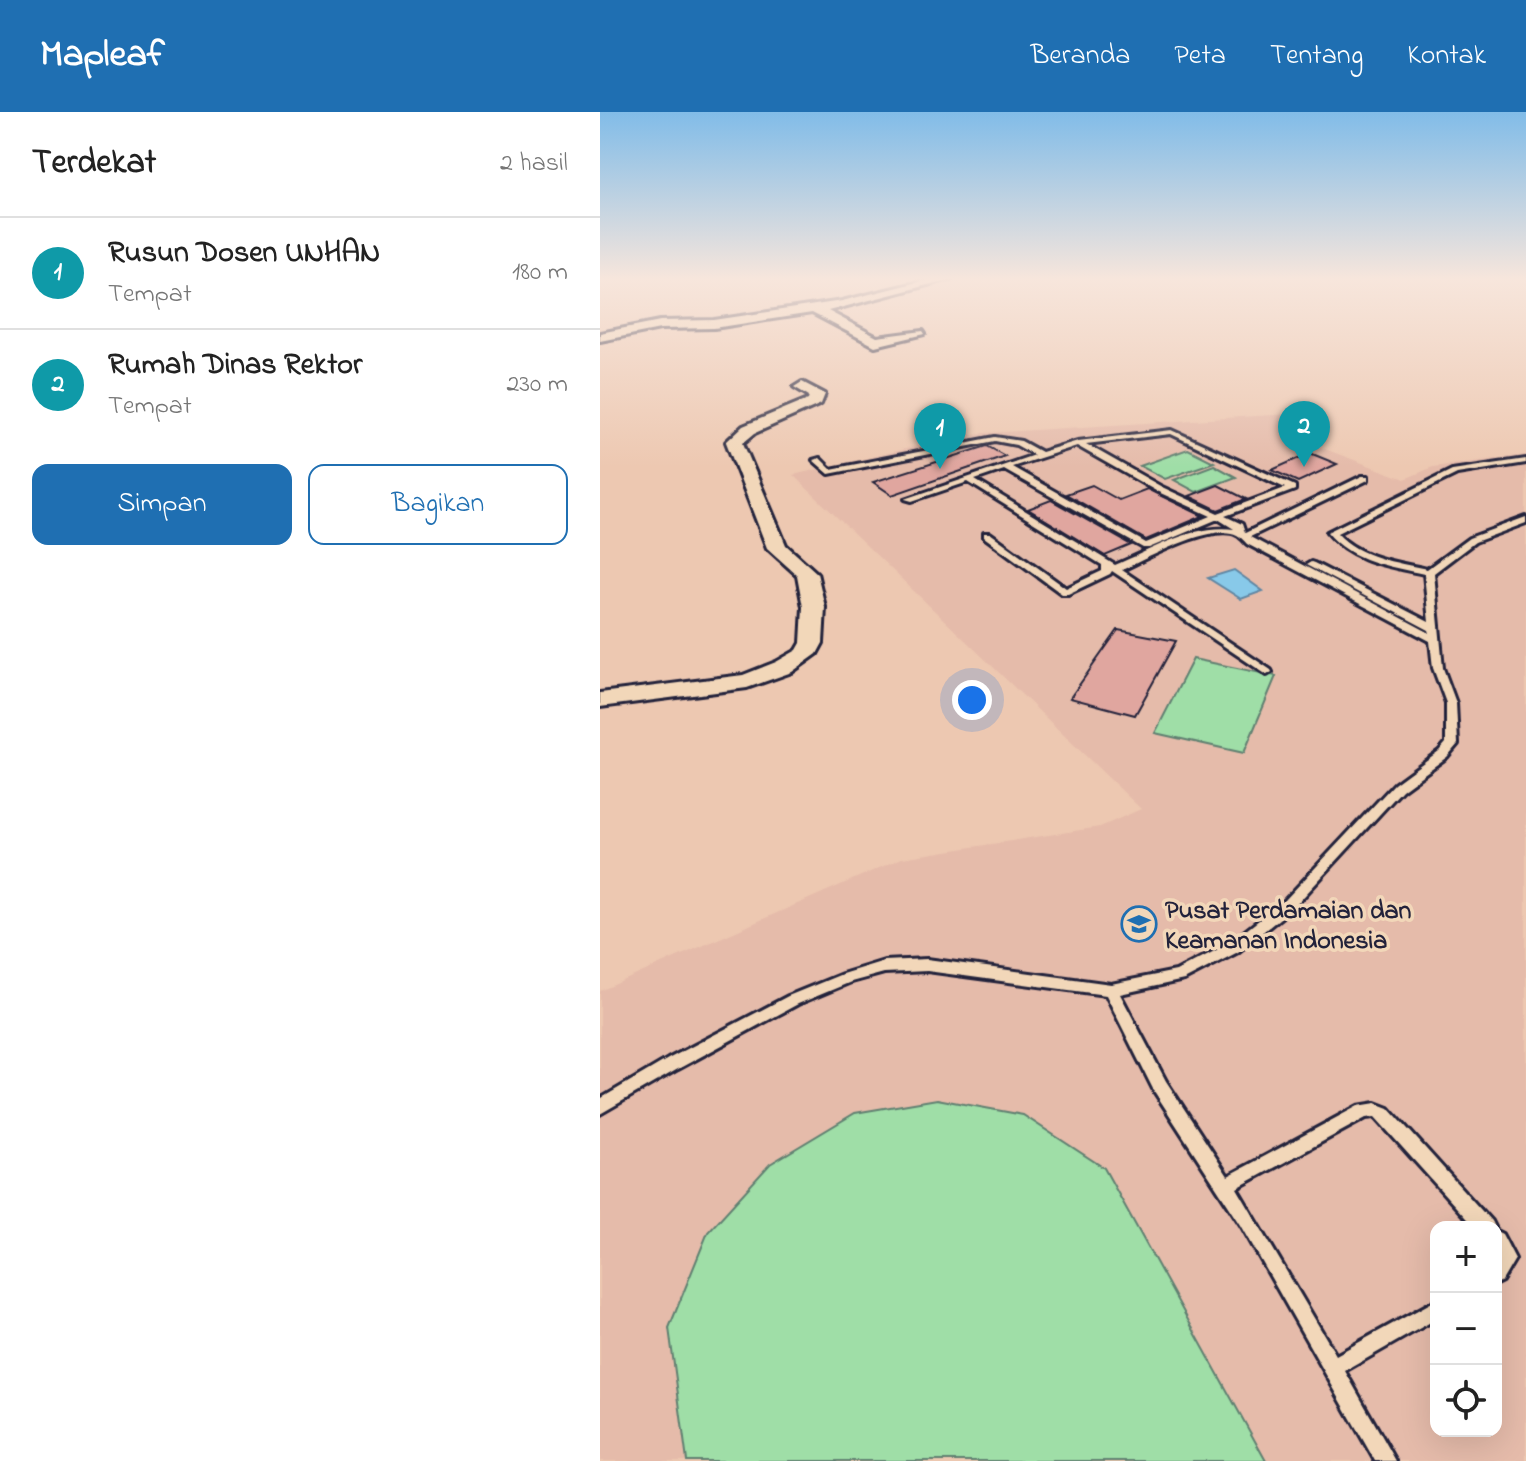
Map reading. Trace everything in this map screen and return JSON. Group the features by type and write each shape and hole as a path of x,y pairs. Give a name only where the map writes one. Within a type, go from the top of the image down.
{"street":[{"path":"600,700 747,681 784,667 806,654 812,643 814,607 807,573 777,548 734,442 745,432 799,412 815,401 817,394 802,387"}],"lane":[{"path":"909,499 1005,467 1042,456 1078,443 1172,432 1292,488 1146,546 1005,467"},
{"path":"817,460 829,472 995,439 1018,443 1042,456"},
{"path":"1078,443 1159,489 1239,526 1250,542 1434,633"},
{"path":"1429,572 1361,555 1340,545 1331,532 1455,472 1526,461"},
{"path":"987,535 1065,592 1107,572 1111,567 1189,538 1222,529 1242,533 1365,478"},
{"path":"968,479 1111,567 1267,672"},
{"path":"1429,572 1472,540 1526,520"},
{"path":"600,1107 793,1000 884,967 927,965 1111,990 1179,976 1233,948 1290,903 1398,787 1452,744 1451,703 1438,668 1429,572"},
{"path":"1111,990 1160,1086 1225,1186 1386,1461"},
{"path":"1225,1186 1364,1111 1376,1110 1388,1119 1480,1221"},
{"path":"1332,1368 1430,1312"}],"shaded area":[{"name":"Pusat Perdamaian dan Keamanan Indonesia","path":"1305,413 1306,442 1405,479 1433,467 1526,455 1526,1461 600,1461 600,991 902,858 1100,827 1141,809 793,475 970,434"}],"green space":[{"path":"1188,449 1214,462 1165,479 1140,466"},
{"path":"1214,465 1236,477 1196,492 1174,480"},
{"path":"1193,659 1276,676 1244,753 1155,733"},
{"path":"937,1099 1023,1115 1104,1168 1266,1461 687,1461 669,1328 708,1232 770,1164 855,1113"}],"water":[{"path":"1234,570 1263,591 1241,599 1208,578"}],"building":[{"path":"987,446 1005,456 892,495 873,482"},
{"path":"1310,453 1337,464 1298,482 1272,470"},
{"path":"1092,485 1119,500 1147,489 1203,516 1146,540 1066,494"},
{"path":"1218,485 1246,499 1218,510 1189,496"},
{"path":"1051,500 1131,545 1105,556 1028,509"},
{"path":"1118,630 1176,641 1135,715 1070,698"}],"place":[{"name":"Rumah Dinas Rektor","path":"1304,467"},
{"name":"Rusun Dosen UNHAN","path":"940,469"},
{"name":"Pusat Perdamaian dan Keamanan Indonesia","path":"1139,924"}]}
